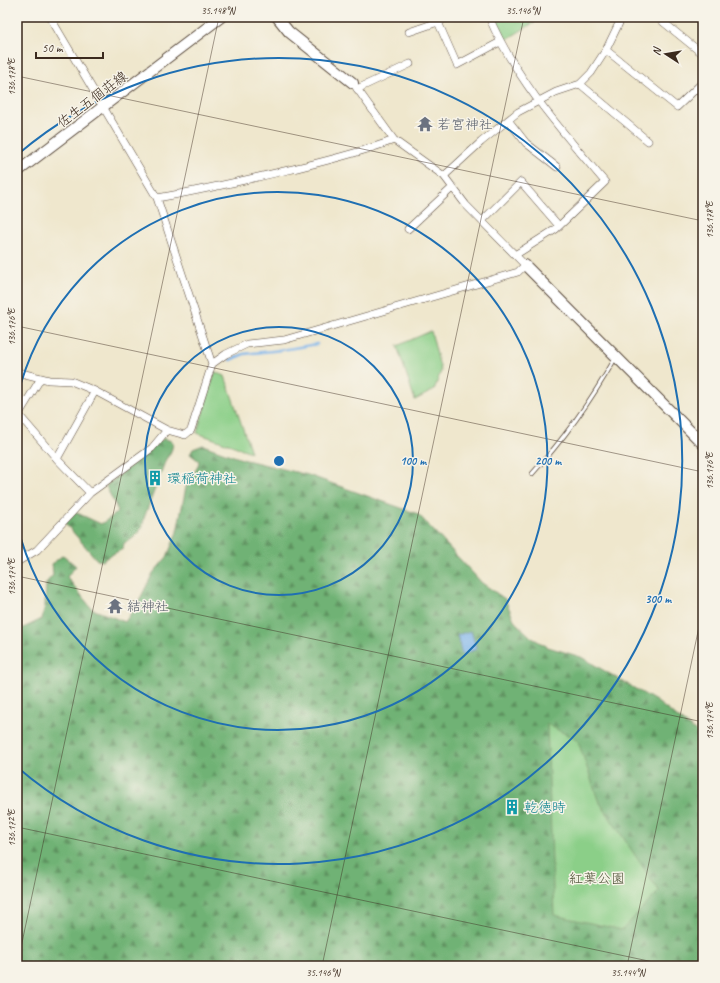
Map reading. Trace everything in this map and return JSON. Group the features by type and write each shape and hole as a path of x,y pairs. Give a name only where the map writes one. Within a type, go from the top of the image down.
{"street":[{"path":"17,372 49,380 71,381 95,391 167,430 185,435 191,430 212,364 157,198 50,17"},
{"name":"佐生五個荘線","path":"17,172 221,17"},
{"path":"277,17 289,32 355,86 394,140 444,176 466,205 703,444"},
{"path":"409,32 448,17"},
{"path":"489,17 500,42 537,101 604,182 559,226 515,255"},
{"path":"444,176 481,142 518,112 537,101 580,84 591,73 606,50 622,17"},
{"path":"656,17 700,51 703,46"},
{"path":"438,22 458,65 500,42"},
{"path":"606,50 677,107 703,82"},
{"path":"355,86 410,64"},
{"path":"580,84 648,141"},
{"path":"508,120 526,143 557,167"},
{"path":"157,198 218,187 367,150 394,140"},
{"path":"482,221 520,182 559,226"},
{"path":"408,229 453,187"},
{"path":"212,364 226,354 247,344 284,340 518,272 525,265"},
{"path":"41,378 18,416 90,493"},
{"path":"57,459 95,391"},
{"path":"17,562 37,550 90,493 152,448 167,430"},
{"path":"17,549 25,557"}],"lane":[{"path":"532,474 554,449 580,415 616,356"}],"green space":[{"path":"495,17 543,17 504,41"},
{"path":"431,331 441,371 434,390 415,400 397,346"},
{"path":"215,372 225,376 251,452 197,433"},
{"path":"164,438 173,442 172,447 166,459 138,534 124,543 123,549 102,561 97,560 65,523 75,512 101,524 113,516 118,511 106,486"},
{"path":"203,445 242,459 308,475 418,514 482,583 505,599 515,622 532,638 548,647 581,657 656,701 703,737 703,966 17,966 17,631 42,619 45,605 46,583 53,575 52,564 63,555 76,566 67,577 92,609 125,622 139,601 153,573 167,557 177,532 186,487 198,466 199,461 190,454 193,449"},
{"name":"紅葉公園","path":"547,724 578,741 598,800 659,891 622,930 554,915"}],"water":[{"path":"471,631 477,649 462,655 457,635"}],"waterway":[{"path":"230,360 244,354 317,344"}],"place":[{"name":"若宮神社","path":"425,124"},
{"name":"環稲荷神社","path":"155,478"},
{"name":"結神社","path":"115,606"},
{"name":"乾徳時","path":"512,807"}]}
